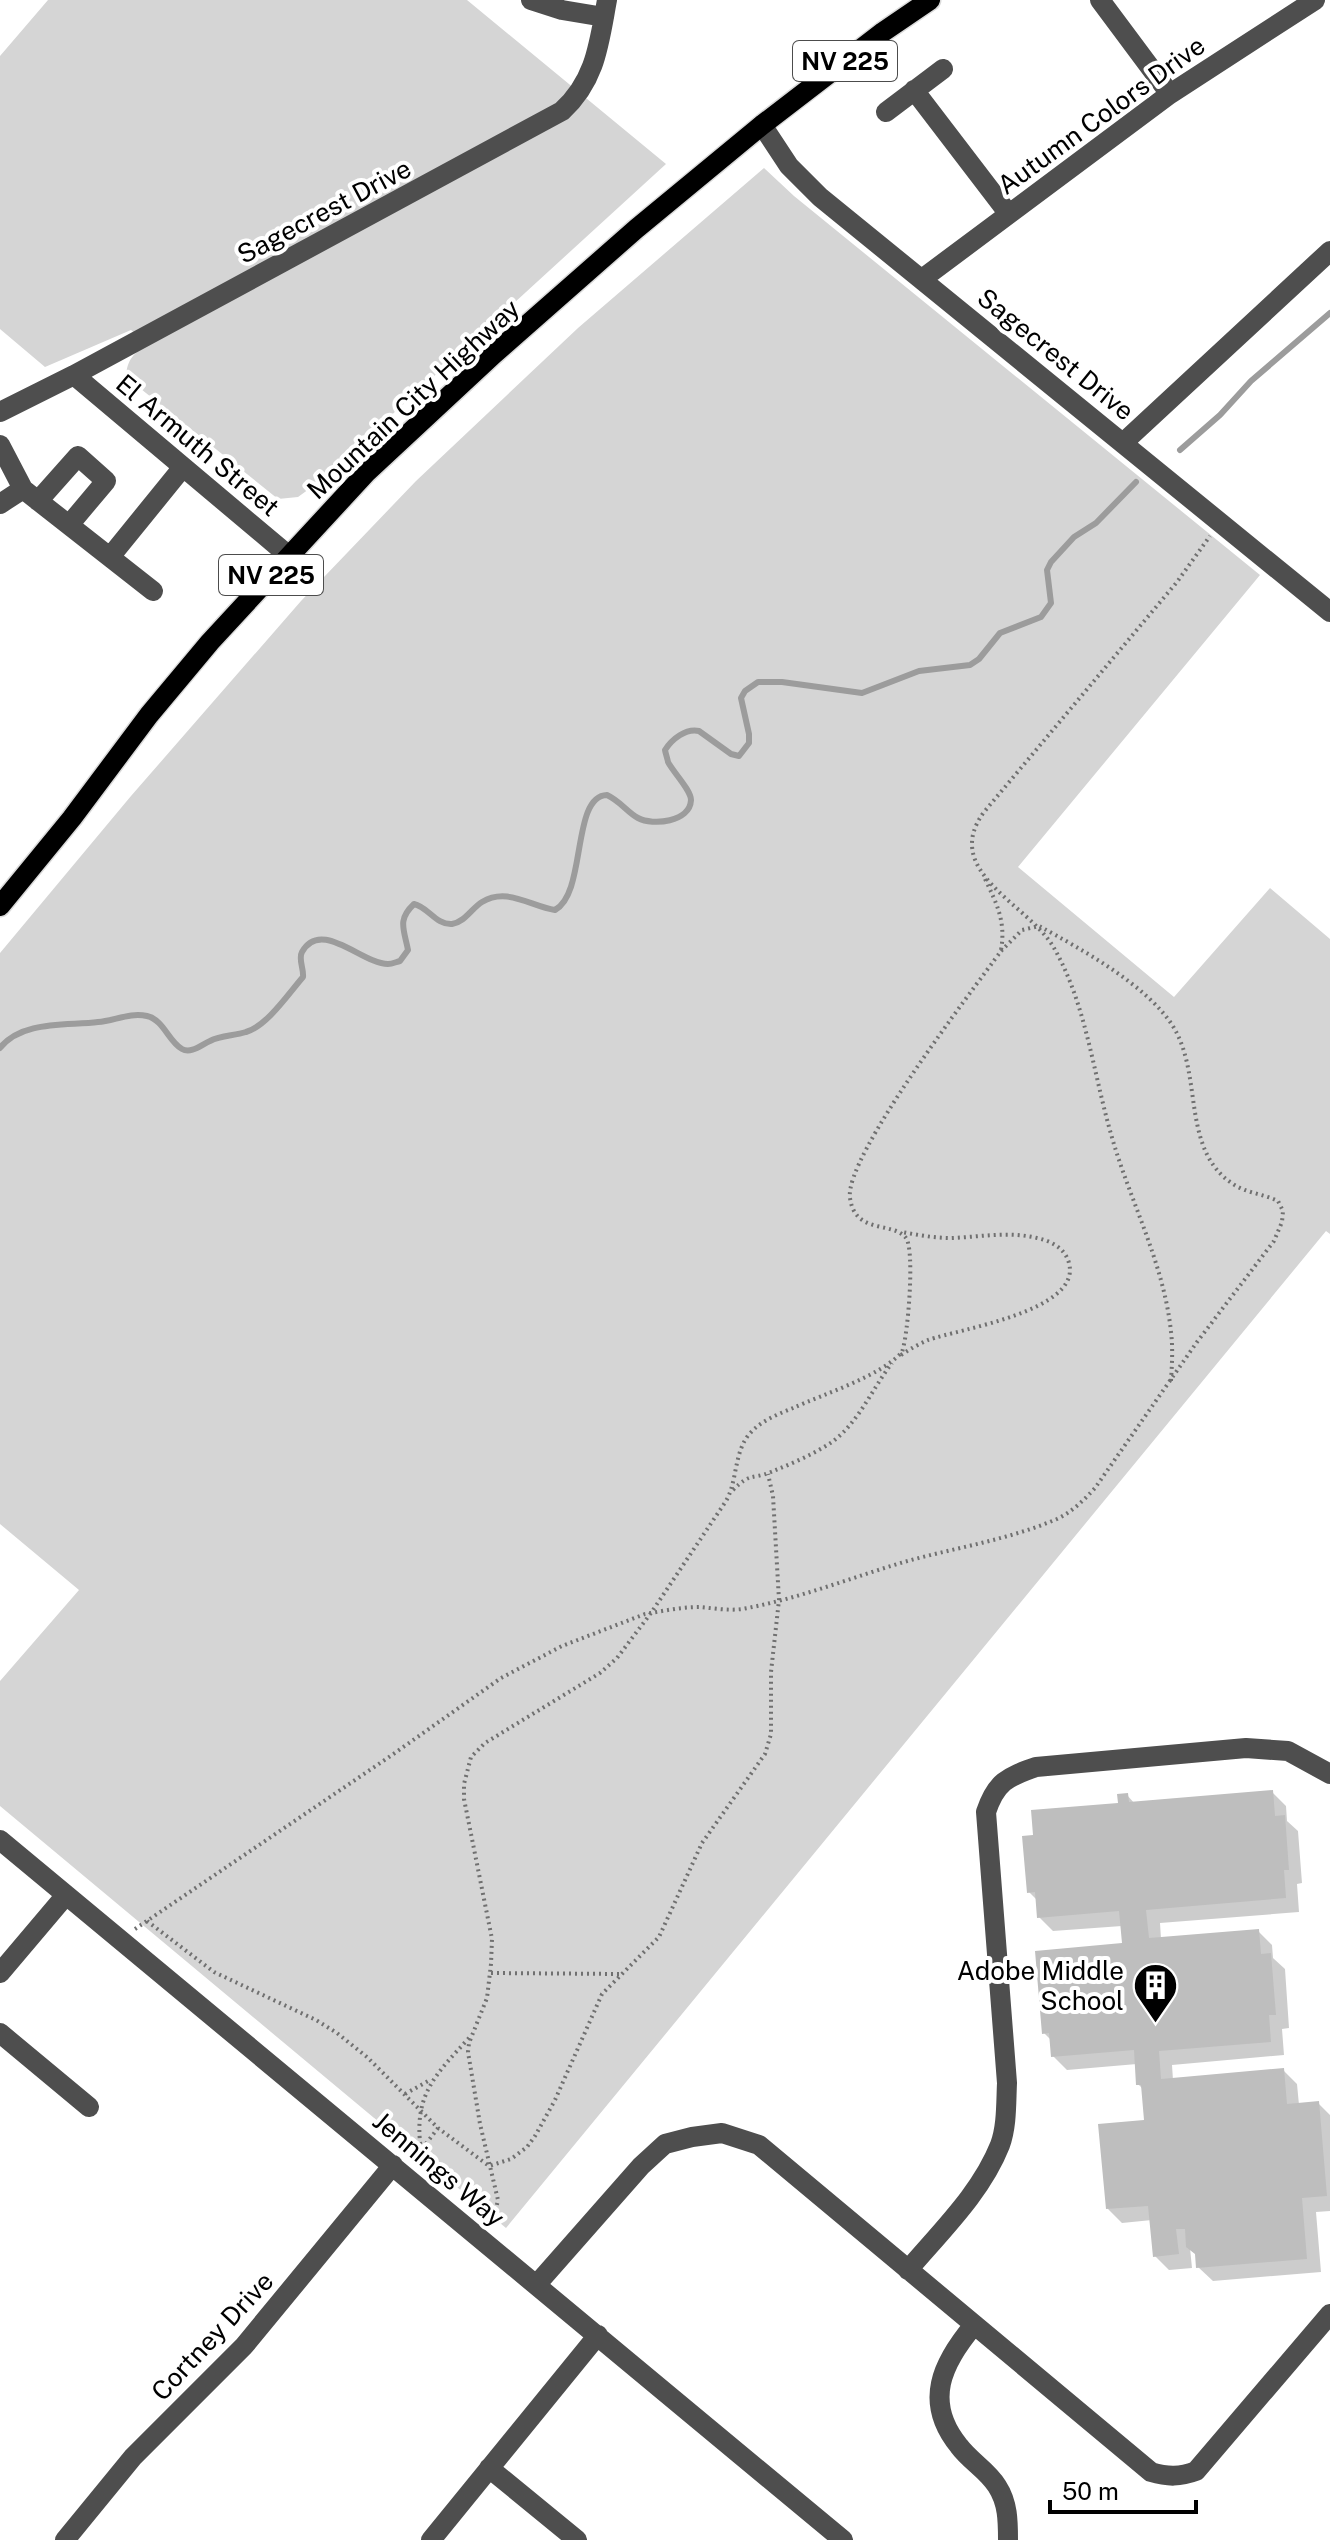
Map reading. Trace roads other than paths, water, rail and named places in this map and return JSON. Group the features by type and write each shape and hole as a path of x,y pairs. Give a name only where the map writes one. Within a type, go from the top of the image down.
{"main road":[{"name":"Mountain City Highway","path":"0,906 200,654 366,473 494,354 636,229 762,125 930,0"}],"street":[{"path":"531,0 562,10 605,8"},
{"path":"1100,0 1170,94"},
{"name":"Autumn Colors Drive","path":"922,279 1170,94 1315,0"},
{"name":"Sagecrest Drive","path":"0,412 562,111 578,97 588,78 605,8"},
{"path":"886,112 943,69"},
{"path":"914,90 1008,213"},
{"name":"Sagecrest Drive","path":"762,125 789,166 820,197 1330,611"},
{"path":"1124,442 1330,251"},
{"name":"El Armuth Street","path":"74,375 289,556"},
{"path":"0,445 30,495 153,591"},
{"path":"0,504 30,495 78,456 106,481 69,525"},
{"path":"110,557 183,467"},
{"path":"908,2270 968,2200 1001,2143 1007,2083 986,1812 993,1793 1012,1776 1036,1767 1246,1748 1288,1751 1330,1774"},
{"name":"Jennings Way","path":"0,1840 843,2540"},
{"path":"0,1973 66,1895"},
{"path":"0,2033 89,2107"},
{"path":"537,2284 641,2166 665,2144 722,2133 759,2145 1151,2472 1182,2477 1196,2471 1330,2314"},
{"name":"Cortney Drive","path":"65,2540 133,2457 244,2346 398,2169"},
{"path":"974,2325 945,2365 939,2397 945,2427 960,2448 998,2487 1008,2514 1008,2540"},
{"path":"431,2540 598,2335"},
{"path":"489,2468 577,2540"}],"waterway":[{"path":"1180,450 1220,415 1251,381 1330,313"},
{"path":"0,1048 9,1039 33,1029 141,1015 158,1022 182,1049 192,1050 214,1039 254,1029 270,1016 303,977 301,955 310,943 331,941 378,962 390,964 400,961 408,950 404,920 414,904 446,924 461,921 482,902 500,896 555,910 565,900 572,885 583,827 588,811 596,800 607,795 638,818 652,822 678,817 689,807 690,796 668,762 665,751 675,738 689,731 699,731 731,754 739,756 749,743 741,698 758,682 782,682 862,693 919,671 970,665 979,659 1000,633 1041,617 1051,603 1047,570 1051,562 1074,537 1096,523 1136,482"}],"place":[{"name":"Adobe Middle School","path":"1155,2024"}]}
